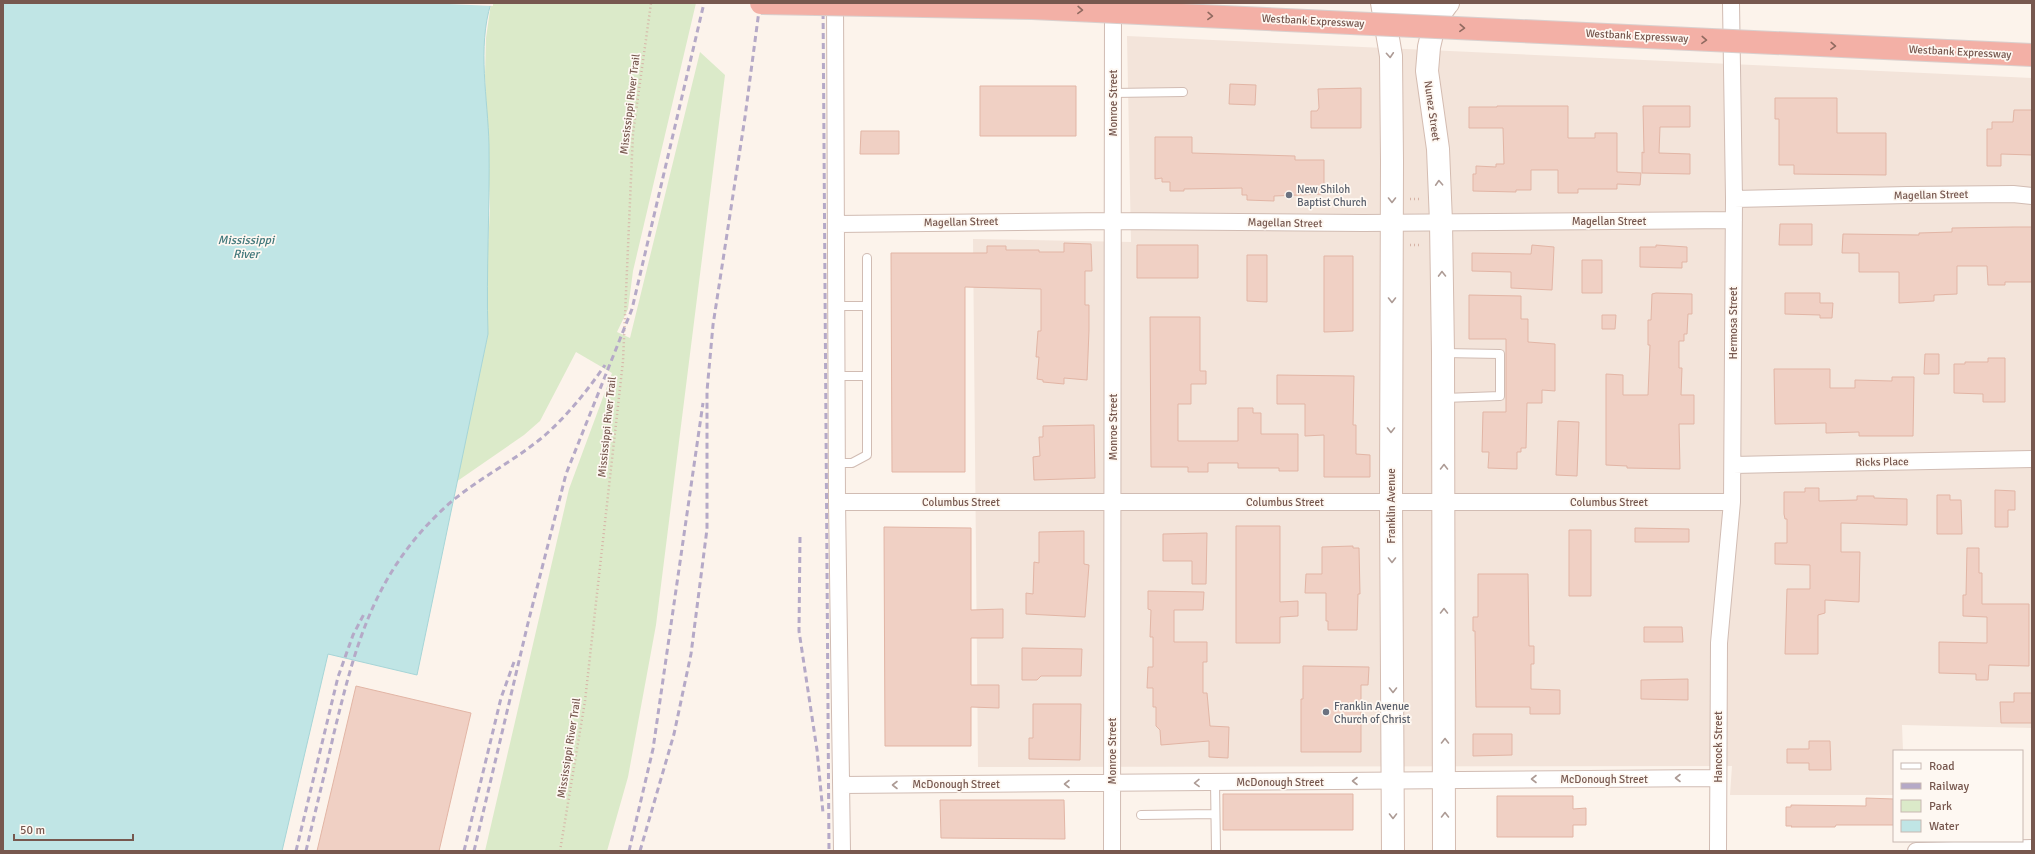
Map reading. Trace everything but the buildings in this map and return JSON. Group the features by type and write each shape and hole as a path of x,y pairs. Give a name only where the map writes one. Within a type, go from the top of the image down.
{"highway":[{"name":"Westbank Expressway","path":"761,3 1032,8 2032,55"}],"main road":[{"name":"Franklin Avenue","path":"1382,3 1390,56 1393,222 1391,501 1394,781 1393,851"},
{"path":"1394,3 1417,10 1433,9 1448,3"},
{"name":"Nunez Street","path":"1441,222 1438,150 1427,71 1429,47 1436,21 1448,3"},
{"path":"1441,222 1444,353 1444,851"}],"street":[{"path":"835,3 837,502 842,851"},
{"name":"Monroe Street","path":"1112,851 1114,502 1112,221 1113,3"},
{"name":"Hermosa Street","path":"1719,643 1732,502 1733,465 1734,199 1731,3"},
{"name":"Magellan Street","path":"1734,199 2013,194 2032,196"},
{"name":"Magellan Street","path":"837,224 1112,221 1363,223 1734,220"},
{"name":"Ricks Place","path":"1733,465 2032,459"},
{"name":"Columbus Street","path":"837,502 1732,502"},
{"name":"Hancock Street","path":"1718,851 1719,643"},
{"name":"McDonough Street","path":"842,785 1718,778"},
{"path":"1916,851 2032,848"}],"lane":[{"path":"1113,93 1183,92"},
{"path":"837,463 852,463 867,455 867,258"},
{"path":"837,306 867,306"},
{"path":"1443,398 1500,396 1500,354 1444,353"},
{"path":"837,376 867,376"},
{"path":"1215,782 1216,851"},
{"path":"1141,815 1216,814"}],"path":[{"name":"Mississippi River Trail","path":"560,851 584,702 622,369 632,133 651,3"},
{"path":"1409,199 1420,199"},
{"path":"1410,245 1419,245"}],"shaded area":[{"path":"1127,36 2032,78 2032,728 1902,725 1903,750 1893,750 1893,795 1730,795 1732,766 978,767 973,239 1131,242"}],"green space":[{"path":"491,3 696,3 633,271 628,309 617,332 630,338 700,52 725,75 656,625 628,777 607,851 485,851 569,489 612,373 576,352 540,421 524,435 456,482 488,334 486,280 490,210 485,76 486,38"}],"water":[{"name":"Mississippi River","path":"3,3 491,3 487,20 484,56 489,145 487,287 488,334 417,675 328,654 282,851 3,851"}],"pier":[{"path":"427,3 493,3 493,6"}],"railway":[{"path":"474,851 528,623 566,474 632,309 704,3"},
{"path":"640,851 674,734 691,654 707,529 707,391 713,325 745,117 760,3"},
{"path":"823,3 829,851"},
{"path":"306,851 350,671 359,642 382,588 416,537 439,513 477,482 531,446 553,428 577,402 605,365"},
{"path":"629,851 653,749 703,403"},
{"path":"800,537 799,631 817,750 823,813"},
{"path":"296,851 338,677 353,635 364,614"},
{"path":"464,851 501,698 514,662"}],"place":[{"name":"New Shiloh Baptist Church","path":"1289,195"},
{"name":"Franklin Avenue Church of Christ","path":"1326,712"}]}
